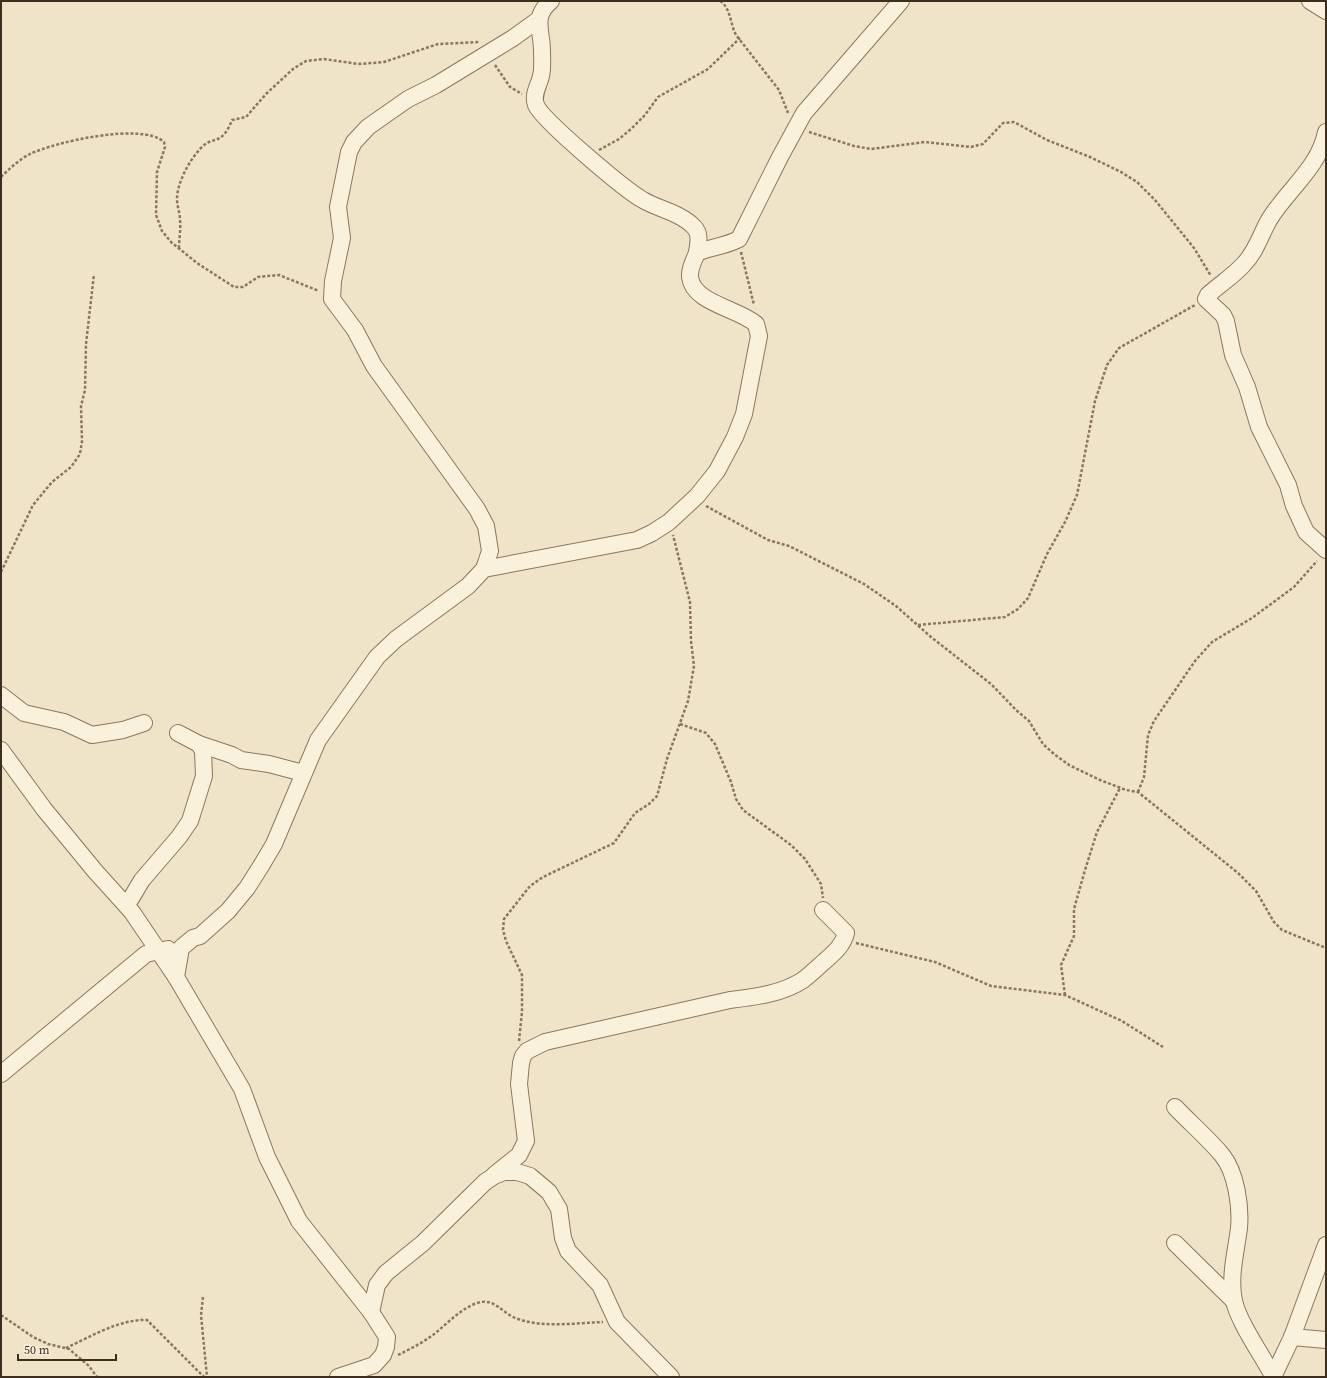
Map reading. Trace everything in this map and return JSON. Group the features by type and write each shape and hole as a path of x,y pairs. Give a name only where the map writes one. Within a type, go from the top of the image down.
{"street":[{"path":"1,1074 126,973 146,954 158,950 181,948 193,938 200,936 228,911 247,888 274,844 318,740 377,656 396,639 468,586 484,569 490,551 486,526 436,450 374,366 355,330 332,299 333,281 340,254 342,238 338,207 349,152 354,142 368,127 384,114 493,50 538,20 551,1"},
{"path":"697,253 727,246 739,239 804,113 901,1"},
{"path":"1310,1 1326,11"},
{"path":"484,569 637,540 652,533 669,522 693,499 717,470 744,414 758,336 756,324 747,316 700,295 692,284 689,276 697,253 699,238 694,228 687,221 642,200 588,156 540,113 536,104 535,96 541,75 542,47 538,20"},
{"path":"1324,553 1306,532 1294,506 1288,485 1259,427 1233,354 1226,321 1206,299 1208,295 1218,286 1244,265 1256,249 1268,221 1316,161 1322,149 1326,132"},
{"path":"1,696 24,714 64,722 92,735 123,730 144,723"},
{"path":"178,733 199,744 232,755 241,760 269,764 303,773"},
{"path":"127,905 142,880 179,837 190,821 204,776 204,751 199,744"},
{"path":"1,750 44,809 127,905 176,977 191,1004 223,1054 242,1089 267,1157 299,1221 371,1312 387,1336 386,1347 383,1355 374,1365 338,1377"},
{"path":"371,1312 377,1285 386,1273 423,1243 484,1182 518,1155 526,1140 519,1084 520,1063 527,1051 545,1042 730,1000 754,997 792,986 804,979 842,945 846,933 823,910"},
{"path":"176,977 181,948"},
{"path":"1175,1107 1223,1156 1236,1183 1239,1204 1239,1226 1232,1282 1234,1301 1242,1322 1273,1377"},
{"path":"484,1182 504,1172 517,1172 530,1176 549,1192 558,1209 563,1238 568,1252 600,1285 617,1322 671,1377"},
{"path":"1175,1243 1234,1301"},
{"path":"1273,1377 1292,1337 1326,1245"},
{"path":"1292,1337 1326,1340"}],"path":[{"path":"720,1 728,9 733,28 784,98 794,130 813,132 854,146 871,148 925,142 971,146 983,144 1003,123 1014,122 1047,140 1090,157 1137,182 1155,200 1194,248 1218,286"},
{"path":"588,156 619,139 645,115 658,97 665,91 681,85 697,74 708,69 740,38"},
{"path":"179,249 180,221 177,191 195,155 205,145 221,139 228,132 232,120 246,117 266,94 297,66 306,61 324,59 358,64 384,62 438,44 476,41 493,50 510,87 536,104"},
{"path":"1,177 30,155 74,140 116,134 145,135 161,139 164,142 165,147 157,172 156,215 162,231 179,249 203,268 234,287 243,287 258,277 279,275 324,294 332,299"},
{"path":"739,239 756,324"},
{"path":"1,572 34,505 52,482 71,467 80,454 82,441 81,406 85,390 86,344 94,274"},
{"path":"918,625 1005,617 1018,609 1028,598 1047,554 1065,522 1077,495 1084,467 1086,441 1107,365 1119,348 1180,312 1206,299"},
{"path":"693,499 768,540 789,546 864,584 896,606 991,684 1029,721 1043,744 1054,754 1069,765 1120,788 1138,792 1238,872 1256,891 1274,922 1282,930 1326,948"},
{"path":"520,1063 519,1031 522,1012 522,976 506,941 503,930 504,918 530,886 543,877 614,843 635,813 649,804 657,796 667,759 688,702 694,666 691,641 690,602 678,550 669,522"},
{"path":"1138,792 1144,777 1148,735 1154,721 1195,661 1212,642 1252,618 1294,587 1324,553"},
{"path":"680,724 706,733 717,750 736,799 743,810 791,844 805,859 821,884 823,910"},
{"path":"1065,995 1060,965 1074,936 1074,909 1097,832 1120,788"},
{"path":"846,933 850,939 858,944 935,962 991,986 1065,995 1122,1021 1163,1047"},
{"path":"203,1297 201,1315 207,1377"},
{"path":"394,1357 430,1336 460,1312 478,1303 487,1301 492,1302 510,1315 531,1323 617,1322"},
{"path":"1,1315 33,1337 48,1344 66,1348 78,1356 97,1377"},
{"path":"66,1348 125,1323 146,1320 204,1377"}]}
